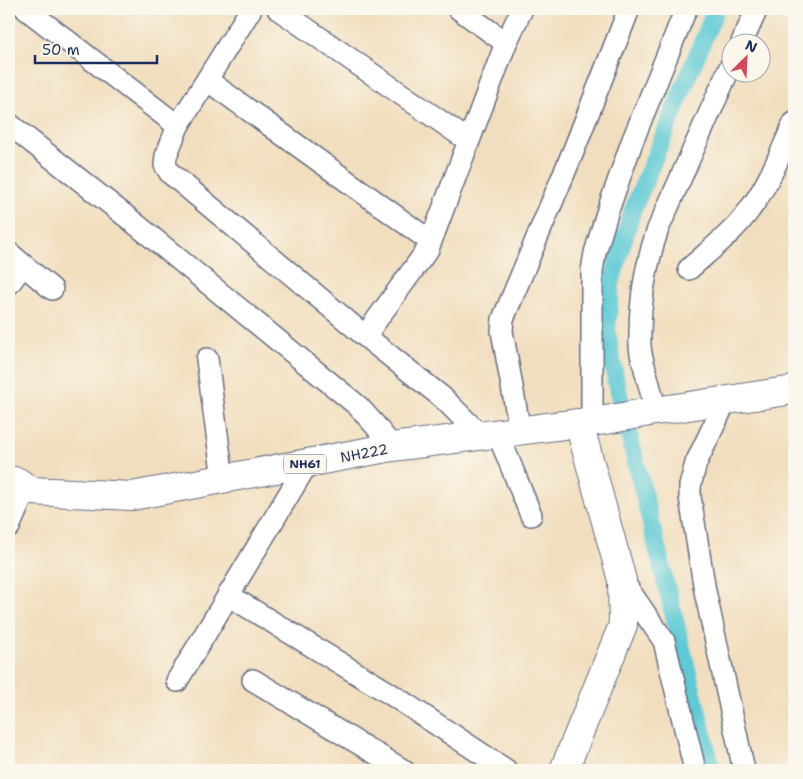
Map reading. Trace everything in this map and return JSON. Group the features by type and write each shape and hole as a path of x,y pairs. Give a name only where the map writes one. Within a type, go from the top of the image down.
{"main road":[{"path":"652,412 794,390"},
{"name":"NH222","path":"18,491 132,496 392,447 592,422 652,412"},
{"path":"564,770 623,625 622,580 592,422"}],"street":[{"path":"26,9 178,126"},
{"path":"251,9 178,126 166,156 165,165 170,173 365,336 443,398 500,434"},
{"path":"278,9 469,141"},
{"path":"459,9 506,43"},
{"path":"365,336 428,249 506,43 522,9"},
{"path":"531,515 500,434 503,319 573,152 629,9"},
{"path":"592,422 592,271 595,253 632,142 686,9"},
{"path":"747,32 757,9"},
{"path":"207,80 430,241"},
{"path":"652,412 640,346 644,286 648,264 658,229 723,82"},
{"path":"689,269 731,231 750,210 765,184 794,123"},
{"path":"9,124 132,221 358,406 392,447"},
{"path":"9,284 16,259 52,289"},
{"path":"207,359 223,479"},
{"path":"726,400 696,463 690,486 690,497 705,591 744,770"},
{"path":"177,681 307,464"},
{"path":"9,527 18,491"},
{"path":"622,580 664,641 695,770"},
{"path":"228,595 389,693 506,770"},
{"path":"253,680 403,770"}],"waterway":[{"path":"712,770 616,382 607,332 611,283 632,212 716,9"}]}
